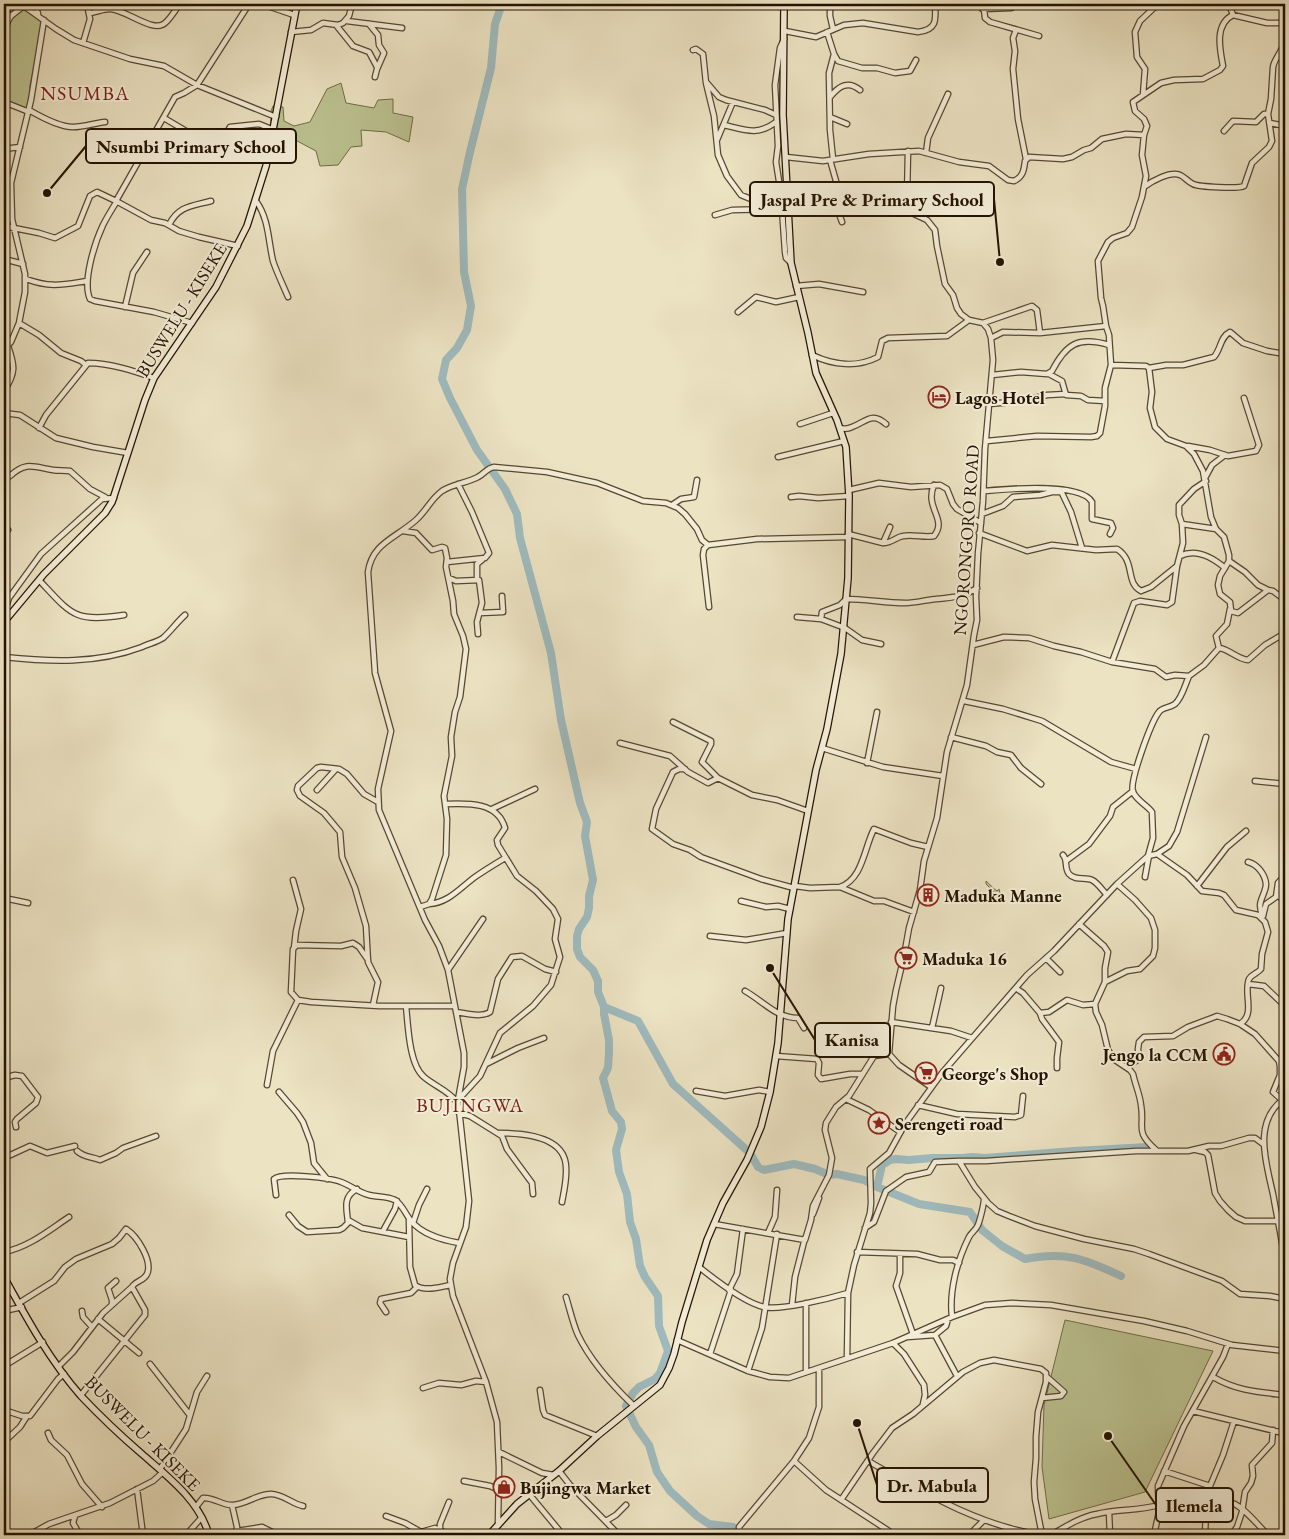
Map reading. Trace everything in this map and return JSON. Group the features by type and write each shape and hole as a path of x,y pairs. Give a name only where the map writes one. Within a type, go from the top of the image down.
{"street":[{"path":"4,33 8,20 7,4"},
{"path":"8,20 24,4 56,29 83,43 130,58 164,66 197,84 276,117"},
{"path":"35,4 38,15"},
{"path":"83,43 89,26 90,13 88,4"},
{"path":"90,13 114,9 134,16 149,25 160,26 165,23 180,4"},
{"path":"192,323 154,312 91,301 88,297 87,281 93,252 102,226 117,201 120,190 175,97 184,94 197,84 249,4"},
{"path":"262,4 294,15"},
{"name":"BUSWELU - KISEKE","path":"4,622 39,580 105,513 114,498 145,400 154,378 216,287 238,246 256,201 266,166 274,130 290,32 297,4"},
{"path":"347,21 352,4"},
{"path":"489,1535 510,1509 557,1473 597,1436 660,1385 669,1368 714,1224 762,1127 770,1092 776,1056 790,909 816,770 827,728 845,628 849,493 848,462 844,441 820,385 791,263 783,78 784,4"},
{"path":"830,4 830,16 834,29"},
{"path":"785,31 813,37 850,23 863,23 918,32 925,31 935,21 935,4"},
{"path":"980,4 980,7 984,10 985,18 990,22 1039,36"},
{"path":"984,10 1011,8 1018,4"},
{"path":"1143,95 1145,69 1137,57 1135,32 1140,21 1158,4"},
{"path":"1178,4 1186,4"},
{"path":"1229,4 1232,15"},
{"path":"986,440 1036,436 1097,436 1100,433 1111,364 1109,335 1101,298 1099,258 1110,239 1127,233 1132,227 1146,176 1142,155 1147,126 1146,121 1135,111 1133,105 1136,99 1161,83 1174,80 1203,79 1222,68 1221,30 1225,20 1232,15 1266,23 1285,24 1283,46 1274,62 1268,114 1271,145 1252,163 1245,184 1242,187 1236,188 1194,185 1178,174 1167,176 1144,187"},
{"path":"4,391 11,381 14,370 6,347 19,323 26,279 14,228 11,206 11,183 29,111 44,20"},
{"path":"290,32 311,30 324,23 336,25 347,21 402,28"},
{"path":"369,24 378,35 379,45 384,53 377,67 375,77"},
{"path":"336,25 353,46 369,52 377,67"},
{"path":"786,157 816,161 908,151 989,166 1008,180 1014,181 1021,177 1026,159 1018,119 1013,69 1015,51 1013,38 1016,30"},
{"path":"827,32 834,54 841,62 862,68 877,68 895,73 910,71 916,60"},
{"path":"784,39 781,43 775,85 778,146 776,162 785,252 786,258 791,263"},
{"path":"693,50 700,51 703,54 706,83 714,116 716,142 721,164 741,195 775,209 782,215"},
{"path":"834,54 830,65 831,160 836,181 837,208 842,222"},
{"path":"706,83 720,96 733,102 765,110 776,115"},
{"path":"830,97 838,88 845,84 856,86 860,90"},
{"path":"926,153 928,138 948,94"},
{"path":"4,102 40,117 69,126 75,127 105,122"},
{"path":"716,142 733,102"},
{"path":"1224,131 1233,121 1256,122 1264,114 1268,114"},
{"path":"830,117 847,124"},
{"path":"164,118 191,134 212,153 217,150 230,127 259,124 274,130"},
{"path":"724,126 758,131 768,129 776,122"},
{"path":"1270,123 1285,126"},
{"path":"1026,159 1029,157 1063,158 1091,148 1098,140 1126,134 1144,135"},
{"path":"4,149 20,147"},
{"path":"908,151 907,197 911,210 917,217 928,222 935,230 944,282 955,299 958,311 968,320 983,323 1032,306 1037,310 1040,332"},
{"path":"4,226 55,238 78,226 93,193 101,193 151,220 169,225 179,231 238,246"},
{"path":"169,225 173,217 182,209 211,201"},
{"path":"256,201 267,221 270,247 276,269 288,297"},
{"path":"715,215 737,209 782,208"},
{"path":"125,307 133,273 147,252"},
{"path":"4,259 23,264"},
{"path":"26,279 39,284 60,286 87,281"},
{"path":"796,286 819,284 863,292"},
{"path":"738,312 756,297 776,302 799,297"},
{"path":"812,355 830,363 859,364 878,357 882,342 888,338 947,336 968,320"},
{"path":"19,323 39,335 61,353 82,361 86,365"},
{"name":"NGORONGORO ROAD","path":"889,1054 893,1006 907,935 928,847 937,818 945,759 964,701 978,614 976,604 979,533 984,491 986,440 992,375 991,338 988,329 983,323"},
{"path":"991,338 1003,332 1040,332 1106,326"},
{"path":"1111,364 1146,366 1149,368 1183,365 1214,357 1223,336 1230,332 1243,342 1267,351 1285,354"},
{"path":"1049,374 1059,358 1073,344 1093,341 1109,345"},
{"path":"39,428 46,415 86,365 91,363 102,364 134,371 154,378"},
{"path":"1149,368 1152,392 1150,408 1156,427 1167,438 1186,446 1233,456 1256,451 1259,447 1244,398"},
{"path":"992,375 1008,372 1049,374 1062,381 1066,394"},
{"path":"989,404 1066,394 1081,396 1088,400 1105,401"},
{"path":"4,413 20,415 56,438 93,448 128,453"},
{"path":"800,424 833,413"},
{"path":"840,428 851,428 870,418 880,420 886,424"},
{"path":"778,458 844,441"},
{"path":"1186,446 1198,461 1206,480 1212,517 1216,529 1224,537 1229,561 1218,581 1218,587 1222,596 1229,601 1230,609 1227,624 1216,636 1219,648"},
{"path":"1134,603 1140,601 1167,606 1173,600 1182,543 1179,505 1206,480 1212,465 1225,455"},
{"path":"10,476 22,466 70,471 90,489 105,497 114,498"},
{"path":"498,1524 499,1452 497,1422 486,1382 453,1296 451,1285 451,1272 466,1226 469,1201 458,1102 464,1067 464,1054 448,970 379,810 381,769 391,731 375,673 368,572 369,562 373,554 380,547 418,518 440,492 478,477 489,468 511,468 547,472 579,478 611,487 643,501 672,505 684,514 697,529 702,540 708,545"},
{"path":"672,505 681,499 694,497 697,480"},
{"path":"791,497 818,498 849,493 879,483 902,487 940,484 947,489 957,509 981,523"},
{"path":"458,484 488,553 477,564 477,580 480,580 482,603 477,622 478,634"},
{"path":"709,607 703,555 704,549 708,545 757,539 848,536 889,543 903,536 934,536 939,527 938,518 931,501 931,491 934,485"},
{"path":"984,491 1038,488 1061,490 1089,497 1093,505 1092,519 1111,523 1113,528 1110,534"},
{"path":"982,514 1003,506 1013,497 1061,490"},
{"path":"1061,490 1071,512 1082,548"},
{"path":"9,616 5,607 7,602 15,588 42,554 105,497"},
{"path":"1182,524 1216,529"},
{"path":"883,543 890,526"},
{"path":"403,530 418,534 432,550 444,547 447,554 449,578 454,601 454,614 464,636 466,650 460,698 455,712 451,738 452,756 444,796 446,804 446,855 436,891 429,904"},
{"path":"979,533 1027,550 1052,545 1096,550 1114,548 1128,560 1134,585 1139,591"},
{"path":"1180,556 1190,553 1201,554 1216,560 1225,568"},
{"path":"447,562 484,558"},
{"path":"1229,561 1245,572 1263,589 1273,591 1285,600"},
{"path":"1139,591 1152,587 1177,566"},
{"path":"449,578 456,581 477,580"},
{"path":"39,580 62,605 78,616 88,618 124,615"},
{"path":"821,619 822,612 840,605 846,599 889,603 920,603 933,599 959,597 977,588"},
{"path":"1230,609 1232,612 1238,613 1268,590"},
{"path":"1112,662 1139,591"},
{"path":"480,613 503,612 502,596"},
{"path":"4,657 60,662 117,655 162,638 185,615"},
{"path":"797,617 821,619 845,628 862,640 881,644"},
{"path":"1219,648 1224,648 1243,660 1248,660 1265,645 1285,633"},
{"path":"974,645 1004,637 1029,638 1112,662 1155,669 1166,677 1175,675 1189,676"},
{"path":"1145,877 1153,838 1152,812 1140,802 1133,791 1136,769 1158,714 1162,709 1167,709 1176,704 1189,676 1204,665 1219,648"},
{"path":"964,701 1003,709 1042,721 1111,762 1136,769"},
{"path":"867,763 877,712"},
{"path":"673,722 711,741 702,762 718,778 752,795 770,798 808,811"},
{"path":"951,737 1011,755 1021,768 1040,784"},
{"path":"847,1358 848,1293 871,1203 870,1169 889,1153 900,1132 930,1087 1027,976 1148,855 1157,854 1169,846 1177,832 1206,737"},
{"path":"620,743 670,756 681,764 685,770"},
{"path":"822,748 867,763 943,776"},
{"path":"368,962 366,926 355,888 344,862 340,832 324,813 297,792 298,786 317,768 326,767 342,770 364,794 378,802"},
{"path":"317,790 336,769"},
{"path":"718,778 708,783 685,770 678,769 673,772 656,809 652,829 673,844 690,850 701,857 761,879 794,887 840,887 849,883 857,874 874,829 911,843 928,847"},
{"path":"1255,781 1285,784"},
{"path":"492,809 535,789"},
{"path":"1066,861 1089,844 1110,816 1113,807 1133,791"},
{"path":"446,804 470,803 492,809 500,815 505,826 497,842 517,876 550,904 556,914 558,923 555,939 560,957 551,985 533,1006 500,1033 480,1076 458,1102"},
{"path":"1197,886 1227,847 1246,831"},
{"path":"1157,854 1187,875 1205,892 1224,895 1236,910 1250,912 1263,917"},
{"path":"1063,855 1069,874 1076,878 1092,880 1107,895"},
{"path":"420,907 429,904 439,904 505,858"},
{"path":"1240,1024 1248,1016 1248,984 1251,976 1260,971 1262,966 1262,954 1268,929 1261,912 1261,899 1266,885 1265,881 1258,867 1248,862"},
{"path":"1263,917 1267,903 1277,895 1278,884 1285,875"},
{"path":"293,880 301,910 296,931 291,992 298,1000 373,1005 454,1006"},
{"path":"1105,982 1128,971 1140,969 1153,956 1156,948 1155,930 1151,918 1117,884"},
{"path":"840,887 874,901 884,901 914,912"},
{"path":"1277,895 1285,901"},
{"path":"4,898 28,903"},
{"path":"742,901 766,907 778,906 790,909"},
{"path":"448,970 483,919"},
{"path":"1079,924 1107,950 1105,982 1094,1004 1102,1025 1108,1050 1115,1060 1133,1074 1142,1105 1141,1132 1148,1143 1156,1150"},
{"path":"710,936 746,940 787,933"},
{"path":"294,948 302,945 341,946 353,943 368,962 378,982 373,1005"},
{"path":"456,1012 481,1015 490,1012 498,979 512,957 522,956 545,969 556,972"},
{"path":"1046,958 1060,972"},
{"path":"1248,984 1264,986 1285,1006"},
{"path":"932,1028 941,988"},
{"path":"1017,988 1036,1011 1040,1013 1042,1019 1059,1042 1056,1058 1057,1068"},
{"path":"746,992 772,1010 791,1018 798,1018 804,1028"},
{"path":"267,1085 273,1051 298,1000"},
{"path":"1040,1013 1048,1012 1067,1000 1083,1005 1094,1004"},
{"path":"406,1006 417,1068 424,1077 449,1092 458,1102"},
{"path":"1126,1067 1139,1059 1139,1042 1144,1037 1173,1036 1188,1027 1217,1016 1240,1024 1255,1034 1279,1061 1280,1075 1273,1092 1284,1099 1268,1118 1263,1144 1285,1262"},
{"path":"891,1022 951,1031 972,1038"},
{"path":"486,1064 518,1048 544,1038"},
{"path":"839,1049 889,1054 899,1065 930,1087"},
{"path":"792,1305 795,1277 805,1240 827,1181 832,1158 824,1127 831,1114 846,1098 875,1054"},
{"path":"776,1056 817,1059 819,1063 818,1075 821,1079 862,1074"},
{"path":"4,1078 15,1075 22,1076 38,1098 31,1108 17,1119 15,1122 16,1127"},
{"path":"696,1091 725,1096 759,1090 770,1092"},
{"path":"279,1092 303,1122 311,1143 314,1163 327,1179"},
{"path":"918,1106 960,1114 1015,1118 1021,1115 1023,1096"},
{"path":"846,1098 869,1110 900,1132"},
{"path":"459,1113 470,1116 500,1133 532,1136 560,1149 565,1158 566,1166 562,1202"},
{"path":"500,1133 510,1154 525,1171 532,1183 533,1194"},
{"path":"4,1158 30,1146 47,1153 76,1148 85,1157 100,1160 123,1148 156,1136"},
{"path":"865,1228 874,1222 886,1191 899,1181 929,1172 936,1162 986,1161 1075,1154 1195,1149 1221,1146 1249,1138 1255,1138 1263,1144"},
{"path":"1195,1149 1208,1155 1215,1193 1232,1214 1245,1221 1278,1221"},
{"path":"959,1161 984,1199 997,1210 1009,1216 1035,1226 1149,1254 1222,1281 1240,1294 1285,1299"},
{"path":"276,1195 274,1182 276,1176 296,1175 338,1181 368,1195 397,1201 413,1223 430,1235 459,1243"},
{"path":"413,1223 427,1189"},
{"path":"289,1215 298,1226 307,1232 339,1230 343,1228 348,1220 347,1198 357,1190"},
{"path":"768,1233 775,1217 777,1190"},
{"path":"905,1337 935,1335 946,1326 950,1318 951,1300 959,1263 968,1238 978,1226 984,1199"},
{"path":"384,1231 397,1201"},
{"path":"4,1252 20,1248 47,1233 69,1217"},
{"path":"409,1218 410,1267 412,1278 417,1287"},
{"path":"348,1220 362,1228 409,1236"},
{"path":"714,1224 805,1240"},
{"path":"710,1354 730,1290 737,1274 743,1229"},
{"path":"4,1311 20,1305 54,1281 65,1267 76,1259 112,1244 126,1230 133,1235 142,1248 148,1268 145,1278 134,1284 112,1304 73,1352 59,1366"},
{"path":"748,1370 762,1328 777,1234"},
{"path":"857,1252 922,1255 959,1263"},
{"path":"900,1254 900,1273 896,1286 913,1334"},
{"path":"699,1267 730,1290 766,1308 806,1303 848,1293"},
{"name":"BUSWELU - KISEKE","path":"4,1277 64,1374 81,1395 141,1454 162,1471 196,1507 202,1516 209,1535"},
{"path":"112,1304 108,1288 116,1281"},
{"path":"417,1287 432,1289 451,1285"},
{"path":"81,1395 146,1313 132,1287"},
{"path":"386,1312 380,1303 382,1299 411,1293 417,1287"},
{"path":"566,1298 577,1333 588,1353 608,1380 634,1406"},
{"path":"806,1303 806,1372"},
{"path":"677,1340 748,1370 770,1377 789,1378 893,1343 985,1305 1039,1304 1187,1330 1228,1344 1285,1351"},
{"path":"82,1311 83,1317 92,1327"},
{"path":"98,1319 139,1353"},
{"path":"935,1335 957,1376"},
{"path":"4,1366 43,1342"},
{"path":"893,1343 904,1354 924,1386 923,1405"},
{"path":"1154,1535 1159,1506 1158,1486 1184,1426 1223,1357 1228,1344"},
{"path":"841,1500 892,1428 957,1376 980,1363 994,1360 1041,1369 1064,1392 1061,1396 1042,1398"},
{"path":"150,1364 189,1414"},
{"path":"740,1535 739,1527 794,1461 809,1438 819,1407 819,1368"},
{"path":"4,1442 20,1427 27,1416 30,1416 35,1411 64,1374"},
{"path":"29,1535 37,1533 49,1524 102,1507 153,1481 162,1471 186,1430 189,1414 198,1389 207,1376"},
{"path":"868,1461 914,1487 984,1520 1019,1531 1042,1535 1035,1499 1034,1482 1036,1437 1047,1376"},
{"path":"1212,1377 1227,1385 1243,1390 1285,1395"},
{"path":"424,1388 439,1382 461,1385 486,1382"},
{"path":"540,1390 545,1415 597,1436"},
{"path":"4,1410 27,1416"},
{"path":"1193,1411 1285,1432"},
{"path":"1205,1535 1205,1505 1234,1421"},
{"path":"1231,1535 1237,1527 1245,1492 1253,1476 1252,1465 1272,1444 1273,1430"},
{"path":"48,1433 51,1440 67,1455 78,1478 102,1507"},
{"path":"499,1452 542,1473 557,1473 618,1535"},
{"path":"794,1461 826,1490 895,1535"},
{"path":"1164,1471 1210,1486"},
{"path":"464,1481 490,1486 499,1490"},
{"path":"137,1489 142,1535"},
{"path":"196,1507 203,1498 232,1505 258,1496 271,1494 279,1495 292,1503 304,1506"},
{"path":"529,1494 563,1535"},
{"path":"1206,1509 1209,1510 1228,1501 1251,1516 1265,1534 1277,1535"},
{"path":"440,1530 440,1524 449,1502"},
{"path":"232,1505 236,1533 262,1527 272,1532"},
{"path":"606,1521 616,1515 626,1505"},
{"path":"1051,1535 1090,1516 1109,1512 1143,1510 1159,1506"},
{"path":"1109,1512 1110,1535"},
{"path":"75,1516 74,1524 80,1535"},
{"path":"186,1535 202,1516"},
{"path":"386,1516 405,1523 421,1532 433,1528 449,1535"},
{"path":"978,1517 978,1524"},
{"path":"968,1535 984,1520"}],"green space":[{"path":"7,4 21,4 44,21 30,85 30,101 26,110 4,101 4,33"},
{"path":"341,83 346,103 374,108 378,100 393,99 393,113 413,117 409,142 386,132 361,130 362,146 351,147 338,165 320,166 316,151 271,127 271,111 273,106 283,107 284,121 294,126 310,122 327,89"},
{"path":"986,881 995,890 999,889 1000,893 1006,896 1002,899 997,897 995,900 994,892 986,884"},
{"path":"1065,1320 1213,1351 1145,1492 1049,1519 1042,1467 1044,1405"}],"waterway":[{"path":"502,4 495,24 491,68 462,189 464,272 471,306 467,330 457,348 446,360 442,379 477,450 505,489 517,514 520,538 551,653 561,720 580,803 587,822 585,836 593,880 587,917 577,936 577,949 580,957 593,970 598,981 598,992 604,1007 609,1053 608,1068 603,1078 612,1111 621,1122 622,1129 616,1150 619,1172 627,1194 630,1222 636,1239 640,1266 658,1296 659,1326 668,1351 660,1373 655,1379 639,1387 633,1393 626,1406 636,1427 649,1445 657,1472 670,1491 697,1516 709,1524 733,1527 741,1535"},
{"path":"604,1007 638,1021 673,1084 750,1153 758,1167 764,1170 794,1164 815,1169 829,1175 837,1174 864,1180 877,1187 882,1165 896,1159 985,1158 1148,1147"},
{"path":"877,1187 919,1204 970,1212 982,1230 1002,1246 1025,1259 1064,1256 1086,1261 1121,1276"}],"place":[{"name":"Nsumbi Primary School","path":"47,193"},
{"name":"Jaspal Pre & Primary School","path":"1000,262"},
{"name":"Lagos Hotel","path":"939,397"},
{"name":"Maduka Manne","path":"928,895"},
{"name":"Maduka 16","path":"906,958"},
{"name":"Kanisa","path":"770,968"},
{"name":"Jengo la CCM","path":"1224,1054"},
{"name":"George's Shop","path":"926,1073"},
{"name":"Serengeti road","path":"879,1123"},
{"name":"Dr. Mabula","path":"857,1423"},
{"name":"Ilemela","path":"1108,1436"},
{"name":"Bujingwa Market","path":"504,1487"}],"district":[{"name":"NSUMBA","path":"85,93"},
{"name":"BUJINGWA","path":"470,1105"}]}
